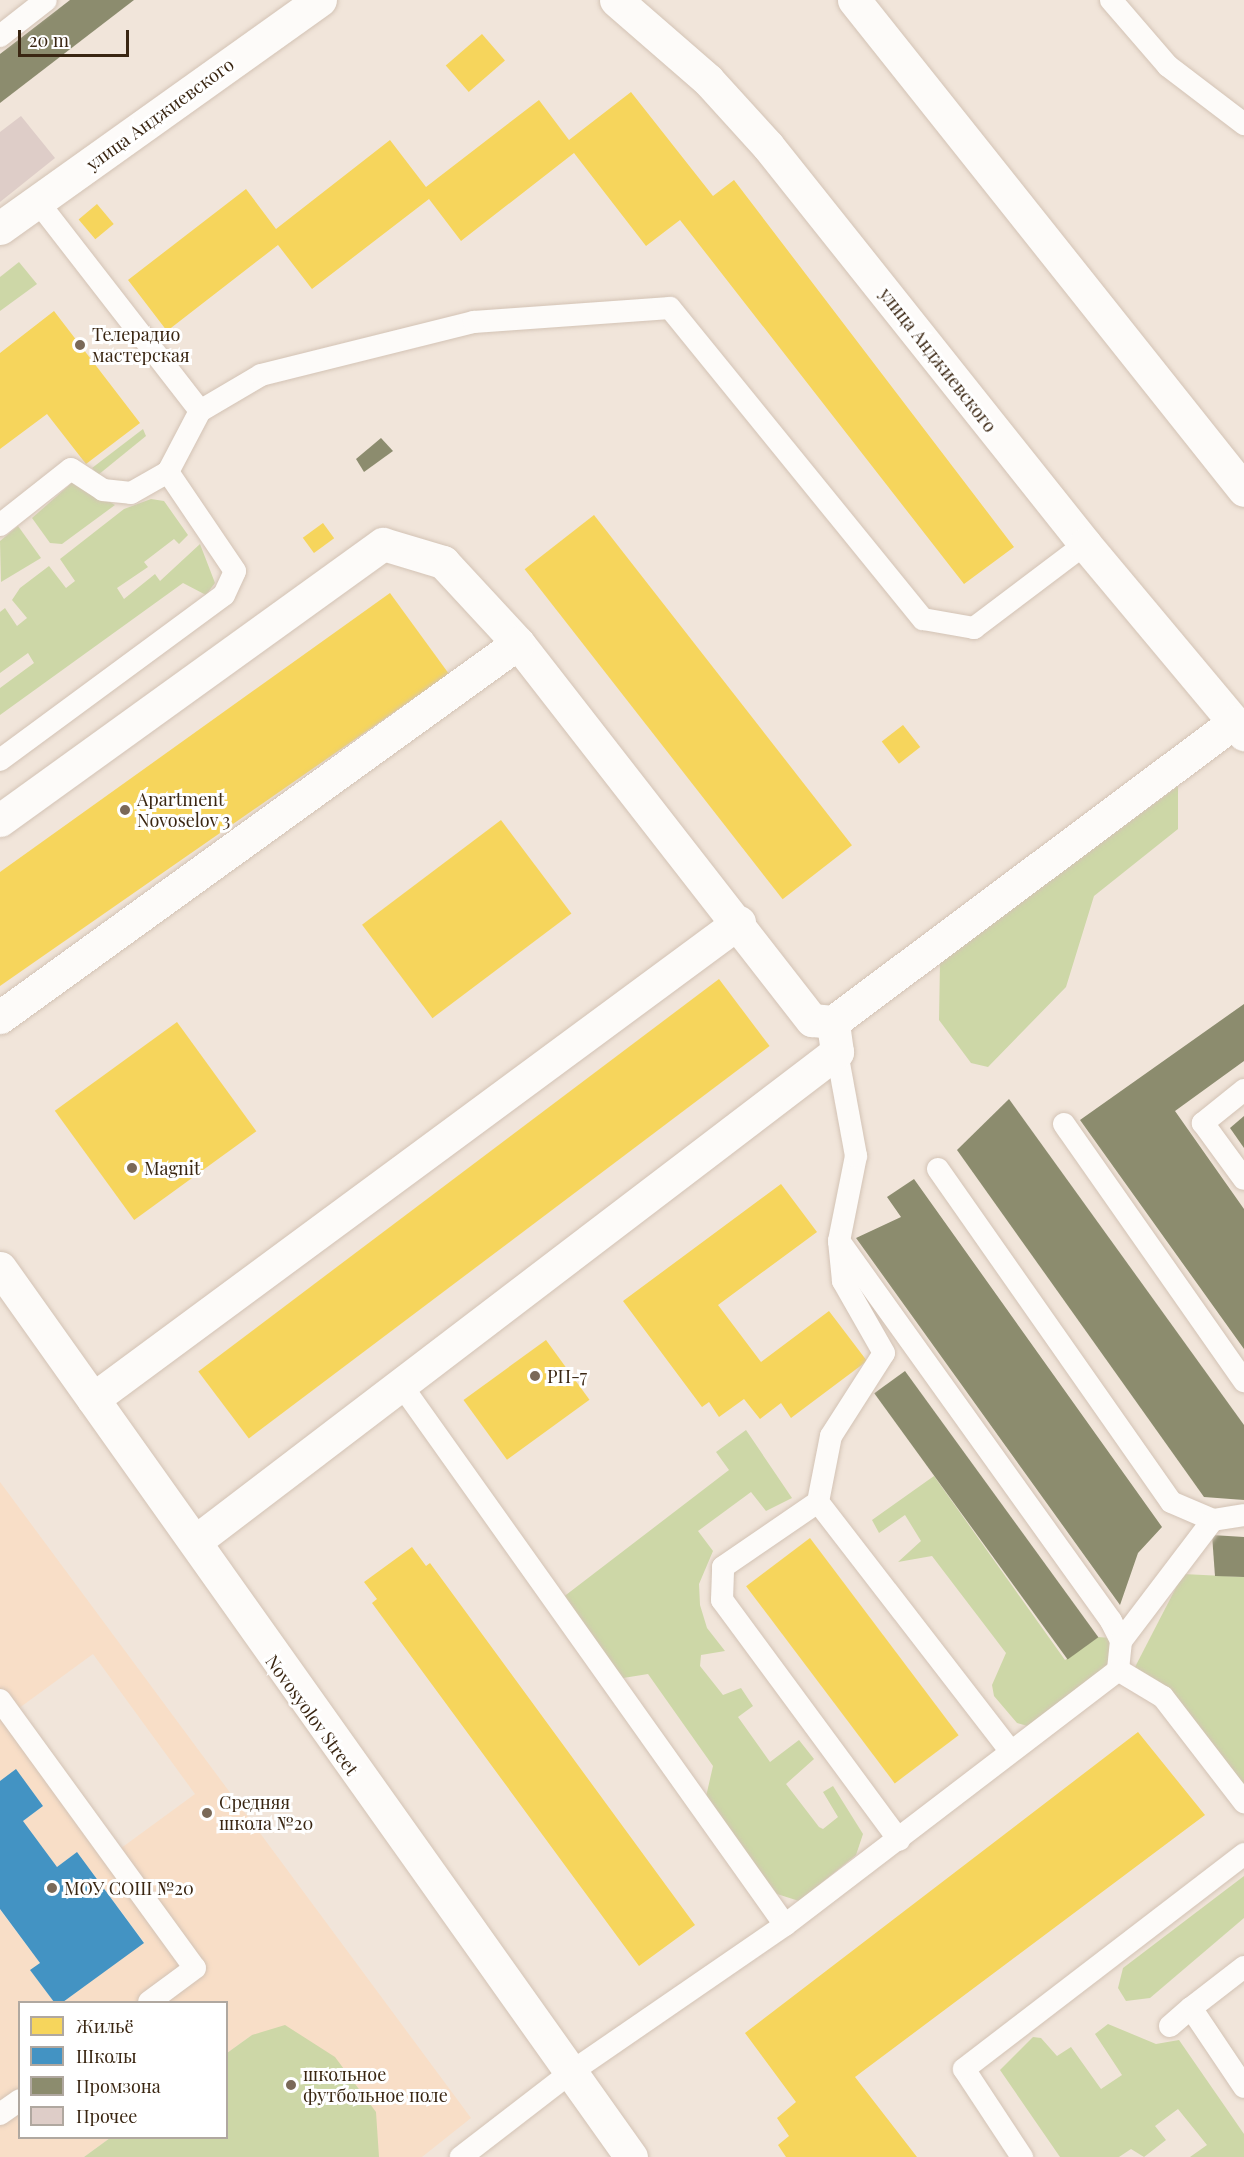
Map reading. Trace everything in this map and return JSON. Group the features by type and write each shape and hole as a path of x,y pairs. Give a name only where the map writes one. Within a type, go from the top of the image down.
{"street":[{"name":"улица Анджиевского","path":"0,228 320,0"},
{"name":"улица Анджиевского","path":"616,0 708,80 768,146 1085,544 1239,728"},
{"path":"854,0 1244,490"},
{"path":"0,820 383,544 443,562 518,643 739,922 812,1020 835,1037"},
{"path":"0,1017 518,643"},
{"path":"197,1540 402,1386 835,1037 1239,728"},
{"path":"93,1399 739,922"},
{"name":"Novosyolov Street","path":"0,1268 197,1540 251,1630 631,2157"}],"lane":[{"path":"0,36 46,0"},
{"path":"1111,0 1168,66 1244,124"},
{"path":"38,202 200,411"},
{"path":"0,525 71,470 103,490 131,493 168,472 200,411 261,375 474,322 670,308 923,619 974,628 1085,544"},
{"path":"0,760 224,595 236,571 168,472"},
{"path":"835,1037 856,1156 839,1241 843,1281 884,1353 831,1436 818,1502 723,1567 722,1600 899,1840"},
{"path":"1244,1090 1203,1123 1244,1179"},
{"path":"1064,1124 1244,1380"},
{"path":"938,1169 1171,1502 1213,1520 1244,1515"},
{"path":"839,1241 1121,1641"},
{"path":"402,1386 785,1924"},
{"path":"818,1502 1010,1750"},
{"path":"461,2157 570,2073 785,1924 899,1840 1010,1750 1118,1670 1121,1641 1213,1520"},
{"path":"1118,1670 1163,1697 1244,1802"},
{"path":"0,1700 195,1968 150,2001"},
{"path":"1022,2157 964,2069 1244,1854"},
{"path":"1170,2026 1244,1967"},
{"path":"1191,2008 1244,2087"},
{"path":"0,2114 18,2101"}],"shaded area":[{"name":"Средняя школа №20","path":"0,1482 471,2118 422,2157 379,2157 252,2035 228,2052 228,2001 64,2001 144,1942 77,1852 57,1867 23,1821 43,1806 16,1770 0,1781","holes":["93,1654 195,1794 113,1854 11,1714"]},
{"path":"0,1910 40,1963 30,1970 53,2001 18,2001 18,2139 109,2139 84,2157 0,2157"}],"green space":[{"path":"19,262 37,284 0,311 0,277"},
{"path":"143,429 146,436 98,475 92,468"},
{"path":"74,481 115,505 62,544 50,543 32,518"},
{"path":"151,499 164,501 188,535 179,544 174,539 144,562 148,567 117,588 124,599 155,574 160,581 200,544 215,583 206,595 183,583 0,715 0,688 34,663 28,653 0,673 0,612 5,608 17,626 27,618 12,600 20,588 49,566 66,588 75,581 60,559 124,509"},
{"path":"18,526 41,558 1,582 0,541"},
{"path":"1178,786 1178,829 1094,896 1066,987 988,1067 971,1063 939,1020 940,962"},
{"path":"746,1430 792,1498 766,1511 751,1492 698,1531 713,1551 699,1584 700,1605 707,1628 725,1651 701,1655 700,1666 723,1695 741,1688 753,1706 738,1717 770,1762 799,1740 814,1759 786,1784 819,1827 823,1829 838,1817 823,1792 833,1786 863,1834 856,1855 799,1901 777,1894 705,1801 713,1766 648,1674 617,1679 562,1598 729,1470 716,1452"},
{"path":"934,1476 1065,1660 1098,1637 1111,1638 1108,1665 1031,1727 1017,1723 994,1696 992,1685 1006,1653 932,1556 898,1562 921,1541 905,1515 879,1533 872,1520"},
{"path":"1183,1574 1244,1577 1244,1784 1134,1669"},
{"path":"1244,1876 1244,1918 1150,1998 1126,2001 1118,1988 1123,1968"},
{"path":"1108,2024 1156,2044 1179,2040 1244,2134 1244,2157 1190,2157 1207,2145 1178,2109 1155,2126 1166,2140 1144,2157 1131,2149 1119,2157 1060,2157 1000,2070 1033,2037 1041,2038 1057,2056 1071,2047 1101,2089 1122,2075 1095,2034"},
{"name":"школьное футбольное поле","path":"285,2025 335,2057 376,2112 379,2157 84,2157 109,2139 228,2139 228,2052 252,2035"}],"building: Жильё":[{"path":"482,34 505,60 469,92 446,65"},
{"path":"631,92 713,196 734,180 1014,547 964,584 680,220 646,246 574,153 461,241 429,199 312,289 278,245 167,331 128,280 246,189 276,229 390,140 426,187 539,100 569,140"},
{"path":"97,204 114,224 95,239 79,219"},
{"path":"54,311 140,423 86,464 47,414 0,449 0,353"},
{"path":"594,515 852,845 783,899 525,569"},
{"path":"323,523 334,538 314,553 303,538"},
{"path":"390,593 449,674 0,986 0,872"},
{"path":"903,725 920,747 899,764 882,742"},
{"path":"501,820 571,913 432,1018 362,925"},
{"path":"719,979 770,1046 249,1438 198,1371"},
{"path":"177,1022 256,1131 134,1220 55,1111"},
{"path":"781,1184 817,1232 718,1305 761,1362 829,1311 867,1361 791,1418 781,1403 760,1419 744,1399 719,1417 709,1402 702,1407 623,1301"},
{"name":"РП-7","path":"546,1340 589,1400 507,1460 463,1400"},
{"path":"810,1538 959,1735 895,1783 746,1586"},
{"path":"412,1547 426,1566 430,1563 695,1925 639,1966 372,1603 377,1599 364,1582"},
{"path":"1138,1732 1205,1815 855,2077 917,2157 786,2157 778,2145 789,2136 777,2118 796,2102 745,2033"}],"building: Школы":[{"name":"МОУ СОШ №20","path":"16,1769 43,1806 23,1821 57,1867 77,1852 144,1943 64,2001 53,2001 30,1970 40,1963 0,1909 0,1781"}],"building: Промзона":[{"path":"70,0 134,0 0,103 0,54"},
{"path":"381,438 393,451 364,472 356,459"},
{"path":"1244,1004 1244,1061 1175,1111 1244,1209 1244,1349 1080,1120"},
{"path":"1009,1099 1244,1425 1244,1500 1204,1497 957,1150"},
{"path":"1244,1116 1244,1148 1230,1128"},
{"path":"914,1179 1162,1527 1138,1553 1120,1605 856,1238 901,1217 887,1197"},
{"path":"905,1371 1098,1637 1068,1660 874,1393"},
{"path":"1212,1535 1244,1537 1244,1577 1215,1576"}],"building: Прочее":[{"path":"21,116 55,158 0,202 0,132"}],"place":[{"name":"Телерадио мастерская","path":"80,345"},
{"name":"Apartment Novoselov 3","path":"125,810"},
{"name":"Magnit","path":"132,1168"},
{"name":"РП-7","path":"535,1376"},
{"name":"Средняя школа №20","path":"207,1813"},
{"name":"МОУ СОШ №20","path":"52,1888"},
{"name":"школьное футбольное поле","path":"291,2085"}]}
